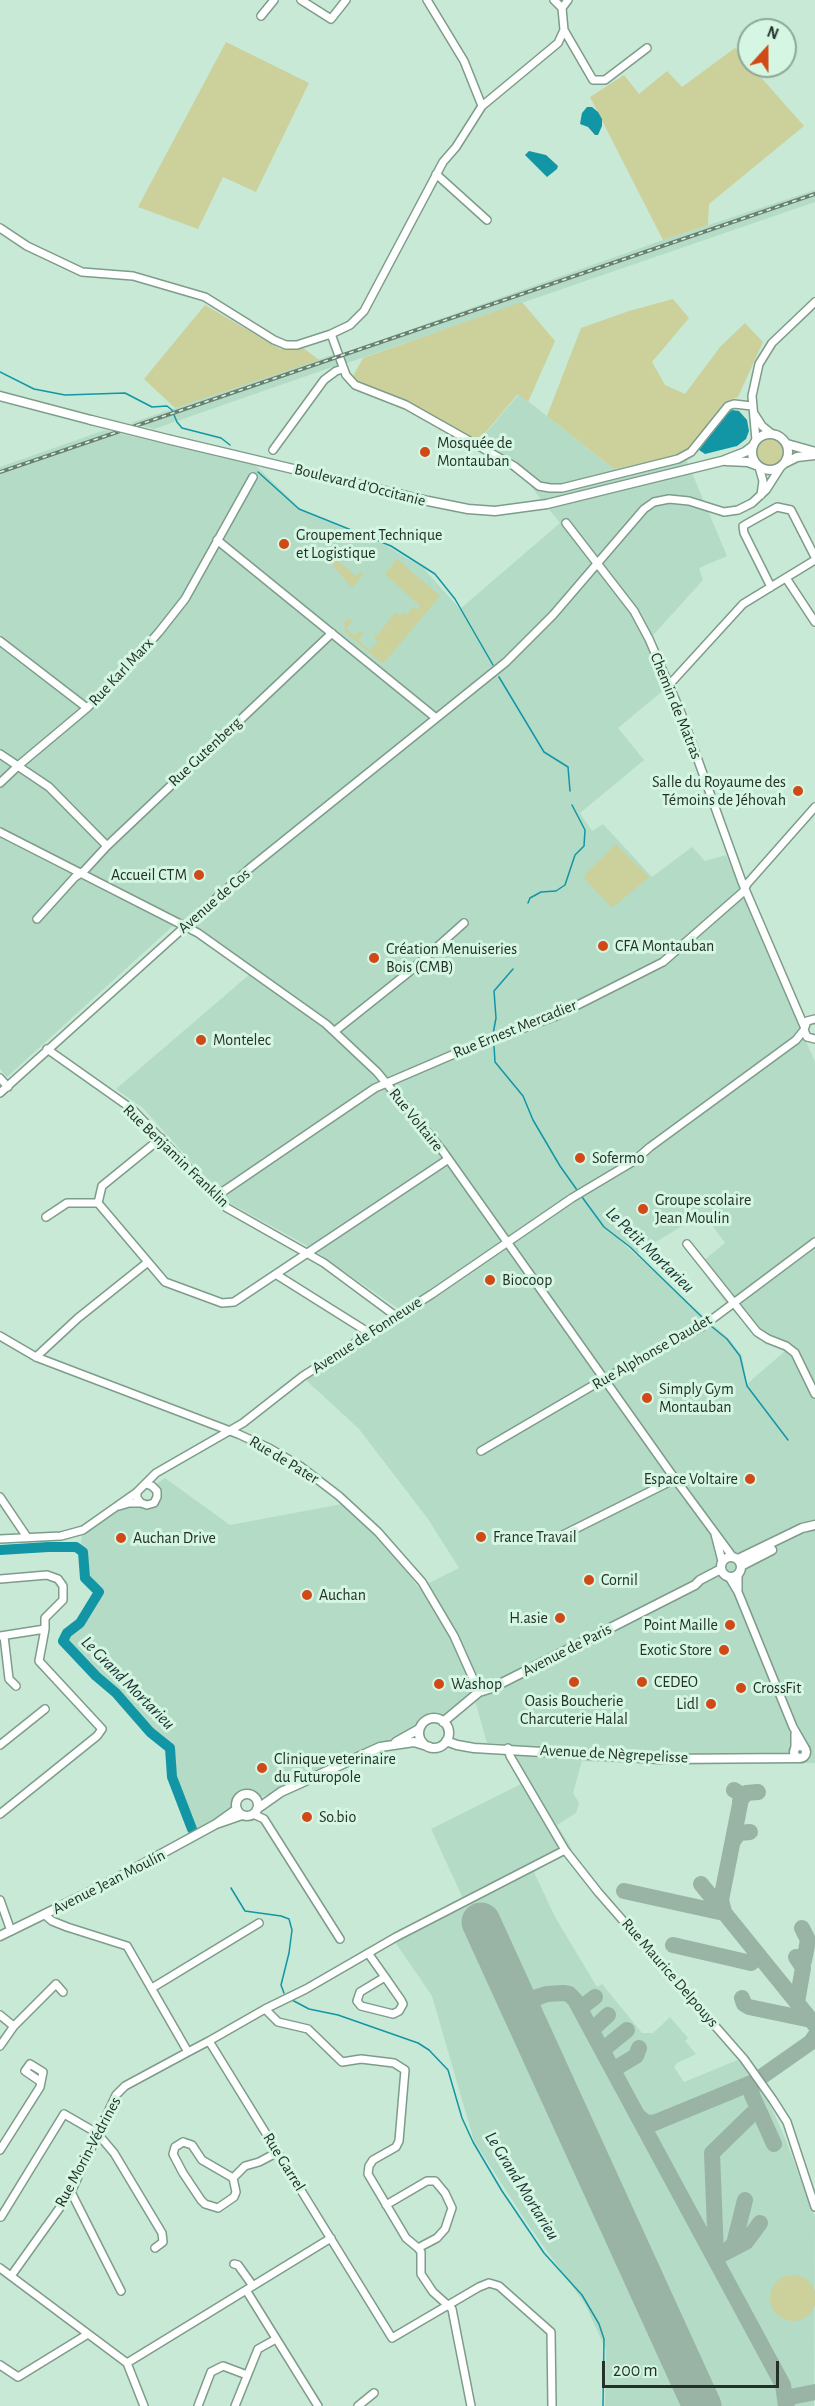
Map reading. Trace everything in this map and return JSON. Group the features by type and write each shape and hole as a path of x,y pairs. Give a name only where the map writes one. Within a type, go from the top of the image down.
{"main road":[{"name":"Boulevard d'Occitanie","path":"0,396 171,440 428,501 481,510 536,507 722,461 745,452 754,443"},
{"path":"772,434 780,437 787,444 815,453 797,457 770,471 758,466 752,454 754,443 763,435 772,434"},
{"path":"783,466 788,456 787,444"},
{"name":"Boulevard d'Occitanie","path":"722,461 744,461 758,466"},
{"path":"727,1571 737,1560 805,1533 813,1526"},
{"name":"Avenue de Paris","path":"443,1722 479,1692 492,1688 695,1585 702,1585 727,1571 737,1560"},
{"path":"281,1792 255,1812 239,1812 238,1799 243,1795 255,1798 281,1792 370,1751 393,1744 414,1742 439,1747 446,1741 448,1729 443,1722 429,1719 419,1729 393,1744"},
{"path":"419,1729 420,1738 430,1747"},
{"name":"Avenue de Nègrepelisse","path":"446,1741 474,1748 508,1748 661,1759 783,1758 800,1751 815,1751"},
{"name":"Avenue de Nègrepelisse","path":"800,1751 815,1758"},
{"path":"255,1798 255,1812"},
{"name":"Avenue Jean Moulin","path":"0,1936 45,1915 239,1812"}],"street":[{"path":"261,16 274,0"},
{"path":"301,0 331,19 346,0"},
{"path":"427,0 464,62 482,106"},
{"path":"554,0 562,8 564,30 593,80 605,80 647,48"},
{"path":"562,8 568,0"},
{"path":"0,228 27,246 82,272 133,276 205,297 274,340 286,345 297,345 331,334 355,321 364,311 436,174 482,106 558,43 564,30"},
{"path":"436,174 487,220"},
{"path":"754,443 755,375 767,350 815,302"},
{"path":"331,334 343,369 355,385 415,411 514,465 539,486 562,488 678,459 691,452 728,406 734,404 753,408"},
{"path":"273,450 324,381 336,371 343,369"},
{"path":"753,408 759,423 772,434"},
{"path":"758,466 763,481 761,495"},
{"path":"761,495 783,466"},
{"name":"Rue Karl Marx","path":"0,783 87,708 127,668 185,599 253,477"},
{"name":"Avenue de Cos","path":"0,1093 250,868 506,662 553,615 644,509 654,502 669,499 689,501 711,509 731,512 745,507 761,495"},
{"path":"669,685 743,604 786,578 815,559 790,510 777,507 743,526 744,533 771,587"},
{"name":"Chemin de Matras","path":"566,524 641,621 669,685 745,888 809,1036"},
{"path":"217,540 436,718"},
{"path":"786,578 815,622"},
{"name":"Rue Gutenberg","path":"37,919 107,846 332,633"},
{"path":"0,641 87,708"},
{"path":"0,754 49,787 107,846"},
{"name":"Rue Ernest Mercadier","path":"215,1197 386,1083 459,1052 556,1016 663,962 743,892 815,807"},
{"name":"Rue Voltaire","path":"0,832 186,925 258,973 335,1031 386,1083 447,1160 675,1479 737,1560"},
{"path":"335,1031 409,972 464,923"},
{"name":"Chemin de Matras","path":"796,1006 813,1019"},
{"name":"Avenue de Fonneuve","path":"0,1539 61,1536 82,1530 162,1470 230,1431 303,1376 397,1317 572,1198 634,1161 796,1040 809,1036 813,1019"},
{"name":"Rue Benjamin Franklin","path":"47,1049 132,1109 227,1208 309,1254 397,1317"},
{"path":"0,1078 8,1087"},
{"path":"98,1203 102,1186 161,1138"},
{"path":"46,1217 67,1203 98,1203 165,1282 222,1303 234,1302 447,1160"},
{"name":"Rue Alphonse Daudet","path":"481,1451 604,1379 683,1338 815,1242"},
{"path":"687,1244 762,1336 786,1346 795,1353 815,1394"},
{"path":"36,1357 78,1318 148,1262"},
{"path":"277,1275 371,1334"},
{"name":"Rue de Pater","path":"0,1336 36,1357 230,1431 269,1448 300,1466 339,1496 378,1532 427,1589 454,1636 479,1692"},
{"path":"157,1491 157,1478 162,1470"},
{"path":"561,1536 675,1479"},
{"path":"146,1484 157,1491"},
{"path":"137,1491 137,1498 141,1503"},
{"name":"Avenue de Fonneuve","path":"114,1508 129,1503 147,1505 154,1503 157,1491"},
{"path":"0,1497 27,1537"},
{"name":"Rue Voltaire","path":"715,1534 727,1571 738,1592 795,1731 800,1751"},
{"path":"0,1579 47,1575 58,1579 63,1586 63,1600 45,1618 39,1661 102,1729 97,1736 0,1814"},
{"path":"16,1686 9,1679 2,1636 45,1629"},
{"path":"0,1745 45,1710"},
{"name":"Rue Maurice Delpouys","path":"508,1748 510,1756 565,1850 598,1892 750,2065 787,2122 815,2206"},
{"path":"255,1812 264,1819 340,1939"},
{"path":"45,1915 52,1921 127,1946 188,2052 265,2008 306,1989 368,1953 565,1850"},
{"path":"0,1900 11,1931"},
{"path":"152,1988 258,1923"},
{"path":"368,1953 385,1977 403,2004 399,2011 393,2014 361,2006 357,2001 360,1992 385,1977"},
{"path":"0,2046 12,2025 56,1984 63,1992"},
{"path":"265,2008 278,2022 308,2029 342,2062 361,2059 394,2063 405,2070 399,2141 396,2147 373,2160 368,2174 406,2238 421,2252 421,2274 434,2292 452,2310 471,2406"},
{"path":"0,2015 12,2025"},
{"name":"Rue Garrel","path":"209,2041 392,2338 448,2305"},
{"name":"Rue Morin-Védrines","path":"11,2276 71,2192 116,2095 125,2086 188,2052"},
{"path":"0,2150 41,2082"},
{"path":"0,2216 64,2114 97,2133 114,2152 162,2233 163,2242 155,2248"},
{"path":"188,2142 202,2160 233,2178 236,2192 234,2197 218,2208 205,2204 183,2173 173,2150 177,2144 188,2142"},
{"path":"233,2178 245,2166 278,2152"},
{"path":"386,2205 427,2181 435,2181 445,2193 452,2208 445,2229 437,2238 418,2248"},
{"path":"71,2192 121,2291"},
{"path":"127,2363 331,2238"},
{"path":"234,2264 238,2265 276,2339 318,2406"},
{"path":"0,2268 127,2363 144,2406"},
{"path":"448,2305 489,2283 499,2286 551,2332 552,2406"},
{"path":"0,2365 18,2377 88,2334"},
{"path":"235,2406 258,2349 276,2339"},
{"path":"198,2406 211,2372 223,2366 247,2375"},
{"path":"358,2406 374,2393"}],"shaded area":[{"path":"226,42 309,83 256,192 223,177 198,229 138,207"},
{"path":"735,48 737,50 737,78 762,78 804,126 709,204 708,225 663,240 590,97 624,75 639,94 667,71 682,87"},
{"path":"815,190 815,202 344,364 341,354 663,240"},
{"path":"673,299 689,318 652,362 665,385 685,394 720,347 745,323 763,342 738,397 727,401 684,454 614,469 547,416 581,328"},
{"path":"522,302 555,341 528,402 518,394 479,440 412,405 352,378 363,358"},
{"path":"205,305 280,349 302,347 319,360 175,408 144,379"},
{"path":"335,354 338,365 154,429 131,423"},
{"path":"519,394 614,469 684,454 727,556 699,568 703,580 647,642 665,689 618,728 644,760 580,813 592,831 603,824 652,877 692,847 705,861 726,855 815,1062 815,1763 670,1765 582,1761 573,1793 579,1803 576,1813 557,1825 572,1849 534,1872 555,1917 597,1987 602,1984 642,2033 653,2033 670,2017 688,2038 685,2041 696,2054 677,2063 674,2067 684,2082 740,2059 748,2074 766,2096 785,2138 815,2217 814,2406 605,2406 606,2350 585,2304 529,2226 474,2141 432,1996 395,1942 466,1905 431,1829 521,1784 498,1743 487,1743 474,1697 440,1720 429,1719 419,1729 281,1792 255,1798 251,1795 243,1795 238,1799 236,1806 195,1836 172,1777 170,1747 150,1732 116,1693 93,1673 63,1641 67,1633 80,1623 99,1592 84,1575 85,1557 80,1549 83,1530 129,1503 147,1505 157,1497 156,1484 165,1478 230,1525 342,1504 387,1547 419,1588 459,1568 428,1519 359,1429 306,1380 319,1369 406,1314 306,1245 226,1201 143,1108 116,1089 250,974 175,924 7,1077 0,1069 0,467 105,430 255,465 304,512 387,546 423,568 460,609 560,523 525,479 474,447","holes":["703,1213 725,1243 698,1265 725,1302 759,1339 785,1351 747,1384 742,1356 729,1339 617,1238 638,1253"]},
{"path":"769,439 779,443 783,453 779,463 769,467 759,463 755,453 759,443"},
{"path":"332,556 356,576 360,572 363,574 352,588 328,559"},
{"path":"397,559 440,596 383,664 345,632 344,623 348,618 352,621 346,629 355,636 359,631 363,633 358,640 370,650 378,641 373,637 395,613 401,615 404,612 407,615 413,607 417,610 420,606 385,574"},
{"path":"616,844 649,877 612,908 584,878 587,872"},
{"path":"793,2275 809,2282 816,2298 809,2314 793,2321 777,2314 770,2298 777,2282"}],"water":[{"path":"587,107 592,107 602,119 598,135 580,124 582,113"},
{"path":"529,151 546,155 558,166 557,169 547,177 525,155"},
{"path":"732,410 739,411 747,420 749,431 746,439 737,446 705,454 699,450 726,415"}],"waterway":[{"name":"Le Petit Mortarieu","path":"0,372 34,389 65,395 125,393 152,407 167,406 172,410 182,428 221,438 230,445"},
{"name":"Le Petit Mortarieu","path":"258,472 299,509 391,546 435,574 455,599 493,665"},
{"name":"Le Petit Mortarieu","path":"499,677 544,752 568,767 570,791"},
{"name":"Le Petit Mortarieu","path":"528,903 530,898 541,892 556,891 565,885 575,855 584,846 585,830 572,805"},
{"name":"Le Petit Mortarieu","path":"493,1034 496,1018 494,991 513,969"},
{"name":"Le Petit Mortarieu","path":"494,1046 495,1062 523,1096 533,1120 577,1190"},
{"name":"Le Petit Mortarieu","path":"582,1197 604,1227 630,1247 704,1319"},
{"name":"Le Petit Mortarieu","path":"711,1326 727,1339 740,1356 747,1386 788,1440"},
{"name":"Le Grand Mortarieu","path":"0,1550 76,1547 83,1552 85,1578 99,1592 80,1623 67,1633 63,1641 96,1676 116,1693 150,1732 170,1748 172,1777 192,1829"},
{"name":"Le Grand Mortarieu","path":"231,1888 245,1911 289,1919 292,1930 281,1985 284,1993"},
{"name":"Le Grand Mortarieu","path":"292,2000 309,2009 338,2015 418,2043 429,2050 448,2070 462,2118 473,2142 502,2191 544,2253 582,2295 599,2324 604,2339 603,2406"}],"taxiway":[{"path":"724,1912 721,1900 741,1799 739,1793 734,1790"},
{"path":"740,1801 746,1793 758,1792"},
{"path":"733,1841 739,1833 750,1832"},
{"path":"701,1884 815,2025"},
{"path":"624,1891 724,1913"},
{"path":"802,1928 808,1940 804,1961"},
{"path":"673,1945 751,1963 759,1956"},
{"path":"796,1957 803,1968 797,2002"},
{"path":"499,1962 512,1989 523,1998 531,1999 547,1994 563,1993 569,1994 575,2000 783,2385 786,2406"},
{"path":"534,2039 525,2011 530,2002 539,1997"},
{"path":"582,2013 582,2007 595,1997"},
{"path":"742,1998 744,2004 749,2007 811,2020"},
{"path":"592,2032 608,2015"},
{"path":"604,2054 605,2048 627,2030"},
{"path":"637,2115 645,2122 654,2123 754,2082 811,2042 815,2036"},
{"path":"615,2074 616,2068 636,2056 639,2048"},
{"path":"754,2082 751,2088 752,2095 774,2144"},
{"path":"716,2255 712,2153 752,2114"},
{"path":"727,2251 734,2244 745,2200"},
{"path":"715,2258 746,2242 760,2223"},
{"path":"786,2405 790,2397 815,2392"}],"runway":[{"path":"481,1922 702,2406"}],"railway":[{"path":"0,472 815,194"}],"place":[{"name":"Mosquée de Montauban","path":"425,452"},
{"name":"Groupement Technique et Logistique","path":"284,544"},
{"name":"Salle du Royaume des Témoins de Jéhovah","path":"798,791"},
{"name":"Accueil CTM","path":"199,875"},
{"name":"CFA Montauban","path":"603,946"},
{"name":"Création Menuiseries Bois (CMB)","path":"374,958"},
{"name":"Montelec","path":"201,1040"},
{"name":"Sofermo","path":"580,1158"},
{"name":"Groupe scolaire Jean Moulin","path":"643,1209"},
{"name":"Biocoop","path":"490,1280"},
{"name":"Simply Gym Montauban","path":"647,1398"},
{"name":"Espace Voltaire","path":"750,1479"},
{"name":"France Travail","path":"481,1537"},
{"name":"Auchan Drive","path":"121,1538"},
{"name":"Cornil","path":"589,1580"},
{"name":"Auchan","path":"307,1595"},
{"name":"H.asie","path":"560,1618"},
{"name":"Point Maille","path":"730,1625"},
{"name":"Exotic Store","path":"724,1650"},
{"name":"Oasis Boucherie Charcuterie Halal","path":"574,1682"},
{"name":"CEDEO","path":"642,1682"},
{"name":"Washop","path":"439,1684"},
{"name":"CrossFit","path":"741,1688"},
{"name":"Lidl","path":"711,1704"},
{"name":"Clinique veterinaire du Futuropole","path":"262,1768"},
{"name":"So.bio","path":"307,1817"}]}
